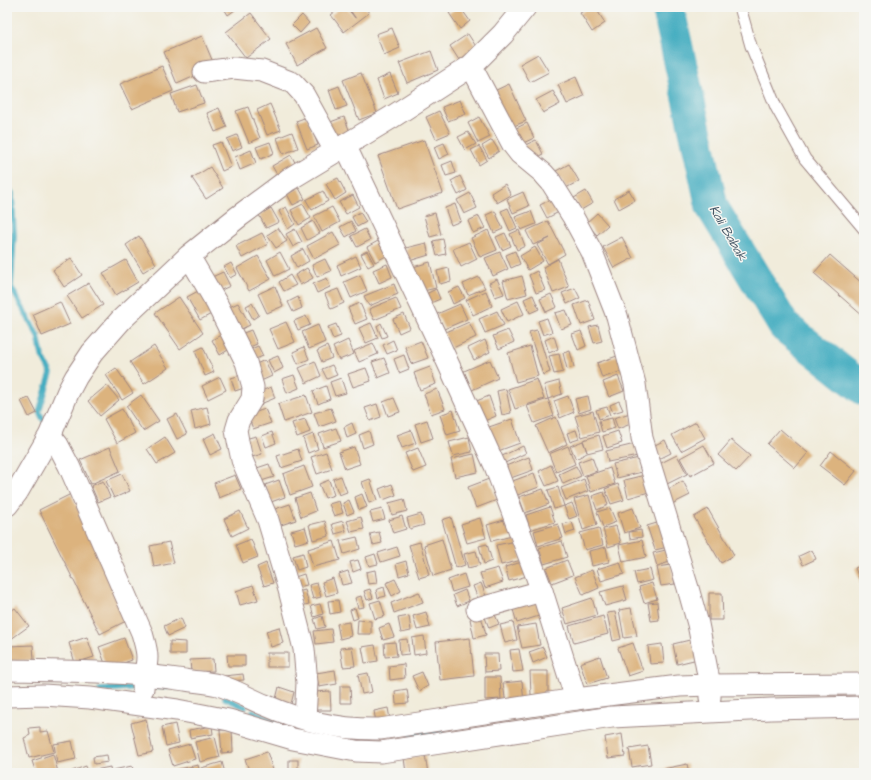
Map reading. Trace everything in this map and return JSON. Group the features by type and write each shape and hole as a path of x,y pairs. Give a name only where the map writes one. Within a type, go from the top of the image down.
{"street":[{"path":"7,505 17,492 54,427 76,377 92,353 121,320 189,256 238,217 282,185 471,66 503,34 525,7"},
{"path":"471,66 513,145 520,154 543,173 572,217 592,252 617,316 635,384 642,438 698,624 711,698"},
{"path":"204,72 234,68 262,71 293,82 304,95 340,148 436,337 495,466 542,592 576,699"},
{"path":"189,256 217,304 246,362 253,386 252,399 239,420 236,430 242,460 268,520 289,590 304,649 306,683 305,719"},
{"path":"54,427 58,445 69,466 142,633 146,647 148,685"},
{"path":"477,609 542,592"},
{"path":"7,670 148,685 177,710 230,705 266,706 316,722 381,752 612,717 711,698 864,684"},
{"path":"7,696 43,695 83,698 148,685 204,682 230,705 294,738 357,741 380,729 576,699 679,686 711,698 771,709 864,707"}],"lane":[{"path":"740,7 751,46 776,107 805,159 864,229"}],"building":[{"path":"223,7 239,7 228,15"},
{"path":"341,7 346,7 356,19 348,7 365,7 369,13 344,32 331,15"},
{"path":"460,7 470,21 460,29 449,13"},
{"path":"590,7 595,7 605,23 592,32 580,13"},
{"path":"251,13 271,39 246,58 226,32"},
{"path":"302,15 309,23 300,33 292,25"},
{"path":"316,28 327,48 297,65 286,44"},
{"path":"392,28 400,48 384,55 376,34"},
{"path":"468,34 477,48 459,60 450,46"},
{"path":"202,36 215,67 177,84 164,52"},
{"path":"431,51 438,70 407,83 399,63"},
{"path":"538,54 549,72 530,82 520,64"},
{"path":"162,66 173,91 132,109 120,84"},
{"path":"361,73 377,113 359,120 343,80"},
{"path":"390,74 398,93 384,99 377,80"},
{"path":"576,77 584,96 567,104 558,85"},
{"path":"509,84 526,121 509,128 492,92"},
{"path":"197,85 204,103 177,112 171,94"},
{"path":"339,86 347,106 336,110 329,90"},
{"path":"553,91 560,104 543,113 536,100"},
{"path":"460,100 466,114 448,121 442,107"},
{"path":"270,104 281,130 267,135 257,110"},
{"path":"248,107 260,138 249,143 236,111"},
{"path":"219,108 227,127 215,132 207,113"},
{"path":"439,111 450,133 436,139 426,117"},
{"path":"307,117 318,145 307,149 296,121"},
{"path":"344,117 352,137 333,144 325,124"},
{"path":"479,117 490,137 478,143 468,123"},
{"path":"527,123 534,138 519,145 512,130"},
{"path":"292,132 298,148 283,154 277,138"},
{"path":"468,132 476,144 465,150 458,137"},
{"path":"237,135 242,147 232,151 227,139"},
{"path":"424,140 443,193 397,209 378,156"},
{"path":"492,140 499,151 489,158 482,146"},
{"path":"536,140 543,154 528,161 521,147"},
{"path":"221,142 231,167 222,171 212,145"},
{"path":"270,142 274,153 261,159 256,147"},
{"path":"444,143 449,154 439,159 434,147"},
{"path":"479,146 487,160 479,165 471,150"},
{"path":"251,150 256,163 240,170 235,157"},
{"path":"291,155 298,168 279,178 272,166"},
{"path":"452,161 456,173 446,176 442,165"},
{"path":"569,164 579,181 566,188 556,171"},
{"path":"210,167 223,188 206,199 192,178"},
{"path":"460,176 467,190 458,195 451,181"},
{"path":"338,178 346,193 335,200 326,184"},
{"path":"505,184 511,195 497,203 491,193"},
{"path":"299,188 305,199 293,205 287,194"},
{"path":"629,190 635,200 619,209 614,199"},
{"path":"323,191 328,201 312,210 306,200"},
{"path":"586,191 593,203 581,210 574,198"},
{"path":"523,192 529,206 513,213 507,199"},
{"path":"470,193 477,208 464,214 457,200"},
{"path":"353,195 359,207 346,214 339,202"},
{"path":"552,199 559,212 547,218 540,205"},
{"path":"303,204 311,218 299,225 291,210"},
{"path":"455,204 461,221 451,225 445,208"},
{"path":"286,207 295,224 288,229 279,211"},
{"path":"332,207 340,222 322,232 314,216"},
{"path":"271,208 279,222 266,228 259,215"},
{"path":"508,208 517,228 510,231 501,211"},
{"path":"495,211 503,229 494,233 486,215"},
{"path":"531,211 536,224 521,230 515,217"},
{"path":"360,212 366,222 357,227 352,217"},
{"path":"435,213 441,234 430,237 424,216"},
{"path":"597,213 608,225 597,235 586,223"},
{"path":"479,216 485,228 473,233 468,221"},
{"path":"313,221 320,233 307,240 301,228"},
{"path":"351,221 356,231 346,237 340,227"},
{"path":"548,221 565,254 548,264 537,245 550,238 533,245 526,231"},
{"path":"278,228 287,241 276,248 267,235"},
{"path":"295,229 302,242 293,247 286,234"},
{"path":"365,229 370,240 357,247 351,236"},
{"path":"488,230 497,250 480,257 471,238"},
{"path":"519,230 525,246 517,250 510,234"},
{"path":"333,232 340,245 314,259 307,246"},
{"path":"262,233 268,244 242,258 236,246"},
{"path":"505,233 511,246 502,250 496,237"},
{"path":"139,236 156,264 143,272 126,245"},
{"path":"622,237 633,258 614,268 603,247"},
{"path":"443,239 446,254 437,256 433,241"},
{"path":"378,241 386,256 375,262 367,247"},
{"path":"469,242 477,259 461,267 453,249"},
{"path":"426,243 429,255 409,261 406,248"},
{"path":"535,247 543,261 528,270 520,256"},
{"path":"303,249 309,261 297,268 291,256"},
{"path":"367,251 374,264 368,267 361,254"},
{"path":"515,251 520,264 511,268 506,255"},
{"path":"280,252 289,269 275,276 267,260"},
{"path":"500,252 508,269 493,276 485,258"},
{"path":"830,255 864,285 864,317 814,273"},
{"path":"258,256 271,279 249,291 237,268"},
{"path":"356,256 361,267 341,276 337,265"},
{"path":"71,258 82,275 64,287 53,270"},
{"path":"325,259 331,271 317,277 312,265"},
{"path":"558,259 569,287 553,293 543,267"},
{"path":"126,260 138,282 116,295 103,273"},
{"path":"430,262 436,288 419,292 413,267"},
{"path":"231,263 237,274 230,278 224,267"},
{"path":"387,264 392,277 379,283 373,270"},
{"path":"307,268 313,278 300,285 295,275"},
{"path":"449,268 451,281 440,284 437,271"},
{"path":"537,271 545,290 536,293 529,275"},
{"path":"223,272 230,286 219,291 212,277"},
{"path":"290,275 296,285 284,291 279,282"},
{"path":"360,275 367,291 351,298 344,282"},
{"path":"522,276 527,294 508,299 503,281"},
{"path":"479,277 485,288 468,295 463,284"},
{"path":"327,278 330,287 317,293 313,284"},
{"path":"497,279 504,294 495,297 489,283"},
{"path":"89,283 103,305 82,318 67,296"},
{"path":"394,284 398,294 369,306 364,296"},
{"path":"275,286 283,306 267,313 258,294"},
{"path":"459,287 465,298 453,304 448,292"},
{"path":"575,288 580,298 567,304 562,293"},
{"path":"338,289 344,303 331,309 325,294"},
{"path":"436,289 440,299 426,305 422,296"},
{"path":"200,290 213,313 200,320 187,297"},
{"path":"486,291 492,306 473,315 466,300"},
{"path":"551,294 557,307 546,312 540,299"},
{"path":"533,295 539,309 530,313 524,299"},
{"path":"179,297 203,333 180,349 155,313"},
{"path":"298,297 302,308 293,312 288,302"},
{"path":"396,298 401,309 374,320 369,309"},
{"path":"588,300 595,320 581,325 574,305"},
{"path":"518,301 524,314 507,322 501,309"},
{"path":"60,302 70,324 42,336 33,314"},
{"path":"238,303 250,325 237,331 225,309"},
{"path":"252,303 259,315 253,319 246,306"},
{"path":"360,303 367,319 355,324 348,308"},
{"path":"460,304 467,319 444,329 437,314"},
{"path":"566,310 572,325 561,329 555,313"},
{"path":"497,311 504,325 485,333 479,319"},
{"path":"404,314 410,328 399,333 393,319"},
{"path":"306,316 310,325 298,330 294,321"},
{"path":"547,318 552,332 543,335 538,321"},
{"path":"286,322 295,342 278,349 269,329"},
{"path":"469,322 476,337 451,349 444,333"},
{"path":"371,323 378,338 366,343 359,328"},
{"path":"381,323 387,336 382,338 377,326"},
{"path":"336,324 341,336 333,339 328,327"},
{"path":"318,325 325,342 309,349 302,332"},
{"path":"598,325 602,341 594,343 589,327"},
{"path":"251,330 257,344 247,348 241,334"},
{"path":"508,330 514,342 499,349 493,336"},
{"path":"537,330 550,372 543,375 529,332"},
{"path":"581,331 586,346 578,350 572,334"},
{"path":"224,333 233,347 220,355 212,340"},
{"path":"554,336 558,349 549,353 545,340"},
{"path":"348,340 354,354 339,360 333,347"},
{"path":"393,340 397,350 387,354 383,345"},
{"path":"485,340 490,352 474,360 468,348"},
{"path":"421,341 428,358 411,364 405,347"},
{"path":"373,343 378,354 359,362 354,351"},
{"path":"154,346 168,368 144,384 130,362"},
{"path":"258,346 263,356 253,360 249,350"},
{"path":"327,346 332,358 322,362 317,351"},
{"path":"530,346 538,376 516,382 508,353"},
{"path":"203,347 214,372 205,376 195,351"},
{"path":"304,347 309,359 298,364 293,352"},
{"path":"570,351 574,367 567,369 563,353"},
{"path":"559,354 563,372 554,374 549,356"},
{"path":"404,355 409,369 399,373 394,359"},
{"path":"620,355 625,370 602,378 597,363"},
{"path":"278,356 283,368 274,373 268,360"},
{"path":"384,358 390,373 378,378 372,362"},
{"path":"265,360 272,376 261,381 254,365"},
{"path":"490,360 498,378 472,390 464,371"},
{"path":"315,361 321,376 306,383 299,368"},
{"path":"332,365 337,375 327,379 322,369"},
{"path":"430,367 436,384 420,390 414,373"},
{"path":"116,368 133,393 122,400 106,375"},
{"path":"366,368 371,381 353,387 348,374"},
{"path":"241,375 244,388 235,391 231,378"},
{"path":"294,375 299,388 287,393 282,379"},
{"path":"618,376 624,391 609,397 603,382"},
{"path":"220,377 226,390 208,399 202,386"},
{"path":"341,378 346,393 335,396 330,382"},
{"path":"537,379 544,399 515,409 508,389"},
{"path":"559,381 562,394 548,399 544,385"},
{"path":"107,385 119,400 100,416 88,401"},
{"path":"326,386 330,399 318,404 313,391"},
{"path":"271,387 275,398 263,403 259,392"},
{"path":"437,389 445,409 431,414 424,394"},
{"path":"506,389 511,413 502,415 497,391"},
{"path":"141,395 159,421 143,431 126,406"},
{"path":"306,395 312,412 284,422 278,404"},
{"path":"489,396 496,416 482,422 474,402"},
{"path":"568,396 574,412 560,418 554,401"},
{"path":"588,396 591,409 579,413 575,399"},
{"path":"29,398 37,413 29,417 21,401"},
{"path":"394,398 400,412 388,416 383,402"},
{"path":"548,399 554,416 534,423 527,406"},
{"path":"619,401 623,410 613,413 610,405"},
{"path":"377,404 381,417 370,421 365,408"},
{"path":"207,407 211,424 195,429 191,411"},
{"path":"607,407 610,415 599,419 596,410"},
{"path":"331,408 336,421 319,427 314,413"},
{"path":"122,409 135,433 117,443 104,419"},
{"path":"265,409 271,423 253,429 248,415"},
{"path":"453,410 460,431 447,435 440,415"},
{"path":"593,411 599,432 582,437 575,416"},
{"path":"630,413 633,423 618,429 614,418"},
{"path":"177,414 187,434 177,439 167,419"},
{"path":"556,417 567,444 548,453 536,426"},
{"path":"612,418 615,428 602,432 599,421"},
{"path":"305,419 310,432 297,437 292,423"},
{"path":"512,419 520,443 498,451 489,427"},
{"path":"427,420 433,438 421,442 415,424"},
{"path":"696,422 705,438 681,451 672,435"},
{"path":"352,423 356,434 347,438 344,427"},
{"path":"336,428 341,441 323,447 319,434"},
{"path":"780,429 808,453 795,468 767,444"},
{"path":"411,430 416,443 402,448 397,435"},
{"path":"576,430 579,439 570,442 567,433"},
{"path":"369,431 373,444 363,448 359,435"},
{"path":"618,431 622,443 607,448 603,436"},
{"path":"272,432 276,443 266,447 262,436"},
{"path":"215,433 222,449 210,455 203,439"},
{"path":"313,434 318,449 308,453 303,438"},
{"path":"599,435 603,449 587,453 576,459 570,446 583,441 587,452 583,440"},
{"path":"256,436 262,454 252,457 245,439"},
{"path":"165,437 175,453 157,464 147,449"},
{"path":"469,437 472,452 453,456 449,442"},
{"path":"665,440 671,453 655,461 649,448"},
{"path":"731,440 750,456 736,471 718,455"},
{"path":"635,444 638,456 608,462 606,451"},
{"path":"704,445 714,463 690,476 680,458"},
{"path":"523,446 526,453 503,464 500,457"},
{"path":"568,446 575,464 556,472 549,454"},
{"path":"110,447 120,471 91,484 80,460"},
{"path":"354,447 360,464 345,469 339,452"},
{"path":"418,448 426,467 413,472 405,453"},
{"path":"298,449 302,461 281,468 277,456"},
{"path":"831,451 856,471 845,485 820,466"},
{"path":"326,452 332,469 317,474 311,457"},
{"path":"474,454 478,472 455,477 451,459"},
{"path":"677,455 687,474 665,485 655,466"},
{"path":"529,457 533,470 508,479 503,467"},
{"path":"592,457 597,471 583,476 578,462"},
{"path":"639,458 642,472 617,478 613,464"},
{"path":"269,464 274,477 258,482 254,469"},
{"path":"551,465 558,481 546,486 539,471"},
{"path":"304,466 312,487 290,495 283,474"},
{"path":"576,466 581,476 563,484 559,474"},
{"path":"610,468 615,484 591,492 586,476"},
{"path":"534,473 539,487 515,496 510,482"},
{"path":"122,474 130,491 114,498 106,481"},
{"path":"235,475 241,489 219,498 214,483"},
{"path":"645,475 649,492 628,498 624,480"},
{"path":"341,476 347,492 339,495 333,479"},
{"path":"370,479 377,500 369,503 362,482"},
{"path":"489,479 497,500 476,508 468,487"},
{"path":"584,479 588,491 566,500 561,488"},
{"path":"279,480 285,497 271,502 265,485"},
{"path":"329,480 334,495 325,498 319,484"},
{"path":"103,481 110,497 98,502 91,486"},
{"path":"683,481 690,495 670,505 663,492"},
{"path":"392,484 396,495 383,500 379,489"},
{"path":"618,484 624,500 611,504 605,489"},
{"path":"558,487 564,506 554,509 548,490"},
{"path":"543,489 549,504 525,513 519,497"},
{"path":"604,492 608,505 597,510 592,496"},
{"path":"310,493 316,511 301,517 295,498"},
{"path":"71,494 132,618 100,634 39,510"},
{"path":"362,494 367,507 359,510 355,497"},
{"path":"589,495 597,525 583,530 574,499"},
{"path":"404,499 407,511 392,515 389,503"},
{"path":"349,500 354,512 347,515 343,503"},
{"path":"339,501 343,513 334,516 329,504"},
{"path":"572,503 577,516 569,519 564,506"},
{"path":"290,504 296,520 281,525 275,509"},
{"path":"550,507 555,522 530,530 526,515"},
{"path":"610,508 616,522 603,527 597,512"},
{"path":"633,508 640,528 624,533 618,513"},
{"path":"382,509 385,519 373,522 370,512"},
{"path":"708,509 734,555 721,563 694,517"},
{"path":"240,511 248,528 232,536 224,519"},
{"path":"421,514 424,525 410,529 407,518"},
{"path":"402,516 406,529 393,533 389,520"},
{"path":"361,517 364,529 351,532 347,521"},
{"path":"451,517 465,565 456,568 442,520"},
{"path":"480,518 486,538 467,543 461,524"},
{"path":"511,518 516,535 492,541 487,525"},
{"path":"325,521 329,536 313,540 309,525"},
{"path":"343,521 346,531 335,534 332,524"},
{"path":"572,522 575,531 566,534 563,524"},
{"path":"660,522 668,547 655,550 647,526"},
{"path":"558,524 563,538 538,546 534,531"},
{"path":"616,526 621,543 608,547 603,529"},
{"path":"305,527 309,540 295,544 291,531"},
{"path":"599,528 603,545 585,550 580,533"},
{"path":"641,530 642,537 630,539 629,532"},
{"path":"379,532 382,543 373,545 370,534"},
{"path":"357,537 360,549 344,554 340,541"},
{"path":"251,539 258,557 243,563 236,545"},
{"path":"442,539 451,570 433,576 424,545"},
{"path":"642,540 646,557 623,562 619,545"},
{"path":"334,541 340,560 313,567 308,549"},
{"path":"517,541 522,560 501,565 496,545"},
{"path":"562,541 567,557 544,564 539,548"},
{"path":"169,542 174,563 154,567 150,546"},
{"path":"420,542 429,575 419,578 409,545"},
{"path":"487,544 492,561 484,564 479,546"},
{"path":"397,547 400,556 381,562 378,553"},
{"path":"606,547 609,562 592,566 589,551"},
{"path":"670,549 673,561 657,566 653,553"},
{"path":"812,550 816,559 803,565 799,556"},
{"path":"476,551 480,565 468,568 464,554"},
{"path":"303,553 306,567 297,570 293,556"},
{"path":"375,554 378,564 369,566 366,557"},
{"path":"358,560 361,569 353,572 350,562"},
{"path":"567,560 573,575 552,583 546,568"},
{"path":"406,561 409,573 399,576 396,564"},
{"path":"522,562 527,576 509,581 505,567"},
{"path":"620,562 624,574 601,581 597,569"},
{"path":"266,563 273,583 264,586 257,567"},
{"path":"864,564 864,591 855,568"},
{"path":"671,565 675,584 661,586 657,567"},
{"path":"498,568 503,582 485,588 480,573"},
{"path":"650,569 653,580 637,584 634,572"},
{"path":"375,570 377,583 368,584 366,572"},
{"path":"592,570 599,588 583,595 575,577"},
{"path":"348,571 352,583 342,585 339,574"},
{"path":"304,574 307,585 298,587 295,577"},
{"path":"464,574 468,587 452,592 448,580"},
{"path":"333,578 337,593 326,596 322,582"},
{"path":"395,579 401,591 392,596 386,583"},
{"path":"317,583 321,597 313,599 309,585"},
{"path":"481,583 486,596 478,599 473,586"},
{"path":"652,583 657,599 644,603 639,587"},
{"path":"253,585 258,600 240,605 236,591"},
{"path":"623,586 627,600 605,606 600,592"},
{"path":"384,587 386,596 378,598 376,590"},
{"path":"370,589 373,598 367,600 364,591"},
{"path":"305,590 309,604 301,606 297,592"},
{"path":"465,590 469,601 457,606 453,595"},
{"path":"419,592 423,602 394,613 391,603"},
{"path":"709,593 722,593 723,620 709,620"},
{"path":"539,594 545,614 517,623 511,603"},
{"path":"361,596 364,607 358,608 355,598"},
{"path":"592,598 597,615 567,624 562,608"},
{"path":"338,600 340,612 330,614 328,601"},
{"path":"380,600 385,616 375,619 370,603"},
{"path":"657,602 659,620 651,621 648,603"},
{"path":"320,604 323,614 314,617 311,606"},
{"path":"15,608 29,626 7,642 7,614"},
{"path":"355,608 358,618 353,620 350,610"},
{"path":"492,608 499,624 489,628 483,612"},
{"path":"631,608 637,636 624,638 619,610"},
{"path":"426,612 430,627 417,630 413,616"},
{"path":"615,612 621,639 613,641 607,613"},
{"path":"322,616 325,627 317,629 314,619"},
{"path":"409,616 411,631 401,633 398,618"},
{"path":"481,616 486,635 474,638 470,619"},
{"path":"603,616 608,634 574,643 569,626"},
{"path":"181,618 185,628 168,636 164,626"},
{"path":"358,620 371,621 371,634 357,634"},
{"path":"349,622 351,636 340,639 337,624"},
{"path":"513,622 517,640 505,643 500,625"},
{"path":"389,624 394,637 383,640 379,628"},
{"path":"536,624 540,645 522,648 517,627"},
{"path":"279,627 283,643 271,647 266,631"},
{"path":"331,629 333,642 316,644 314,631"},
{"path":"424,636 426,653 414,655 412,638"},
{"path":"87,637 94,657 75,663 69,643"},
{"path":"124,638 132,660 107,669 99,647"},
{"path":"470,638 474,676 440,680 436,642"},
{"path":"407,639 409,654 400,655 399,640"},
{"path":"694,639 698,659 677,664 673,644"},
{"path":"170,641 186,642 186,654 170,654"},
{"path":"395,642 397,656 385,657 384,643"},
{"path":"633,643 643,671 628,676 618,648"},
{"path":"662,644 664,663 650,664 648,646"},
{"path":"33,645 34,660 9,661 8,646"},
{"path":"375,645 378,661 365,663 362,647"},
{"path":"352,647 355,666 343,667 340,648"},
{"path":"543,647 547,657 533,663 529,652"},
{"path":"519,649 523,671 513,672 510,650"},
{"path":"267,653 288,653 288,667 267,667"},
{"path":"484,654 498,654 499,671 485,672"},
{"path":"227,655 245,655 245,666 228,666"},
{"path":"600,656 607,678 587,684 580,663"},
{"path":"213,659 214,671 191,672 190,660"},
{"path":"404,664 405,678 390,680 389,666"},
{"path":"335,670 337,684 319,687 316,673"},
{"path":"530,671 548,671 548,694 531,695"},
{"path":"422,672 428,686 419,691 412,676"},
{"path":"368,673 372,692 362,694 358,675"},
{"path":"243,674 244,680 225,681 224,676"},
{"path":"485,677 500,677 501,699 485,700"},
{"path":"522,681 524,703 506,705 503,683"},
{"path":"340,686 350,686 351,703 340,703"},
{"path":"279,687 294,692 291,704 276,699"},
{"path":"407,689 409,703 396,704 395,691"},
{"path":"330,691 331,710 315,710 314,692"},
{"path":"388,708 391,725 377,728 374,711"},
{"path":"146,719 153,752 139,755 131,723"},
{"path":"175,724 179,743 166,746 162,727"},
{"path":"212,726 213,734 190,738 189,730"},
{"path":"40,727 40,732 48,731 54,752 29,758 24,738 30,735 29,728"},
{"path":"220,730 232,730 233,752 222,753"},
{"path":"622,734 625,756 608,758 605,737"},
{"path":"215,737 220,757 200,762 195,742"},
{"path":"72,741 76,759 57,763 54,744"},
{"path":"190,744 195,759 173,766 168,750"},
{"path":"648,746 651,764 632,767 629,749"},
{"path":"267,752 274,773 250,773 245,759"},
{"path":"53,754 58,772 36,773 32,761"},
{"path":"107,755 108,762 94,764 93,757"},
{"path":"425,755 428,773 406,773 404,758"},
{"path":"289,760 298,760 298,773 289,773"},
{"path":"222,762 225,773 202,773 201,768"},
{"path":"687,764 689,773 659,773 658,770"},
{"path":"198,765 200,773 165,773 165,772"},
{"path":"86,766 88,773 73,773 72,771"},
{"path":"132,766 134,773 113,773 113,770"},
{"path":"110,767 111,773 95,773 95,770"}],"waterway":[{"name":"Kali Babak","path":"668,7 712,207 784,326 864,389"},
{"path":"7,187 12,193 14,236 11,287 38,336 42,356 51,373 39,412 47,426"},
{"path":"100,690 139,687"},
{"path":"147,687 167,687"},
{"path":"225,698 245,707"},
{"path":"253,711 290,728"},
{"path":"410,734 444,732"}]}
